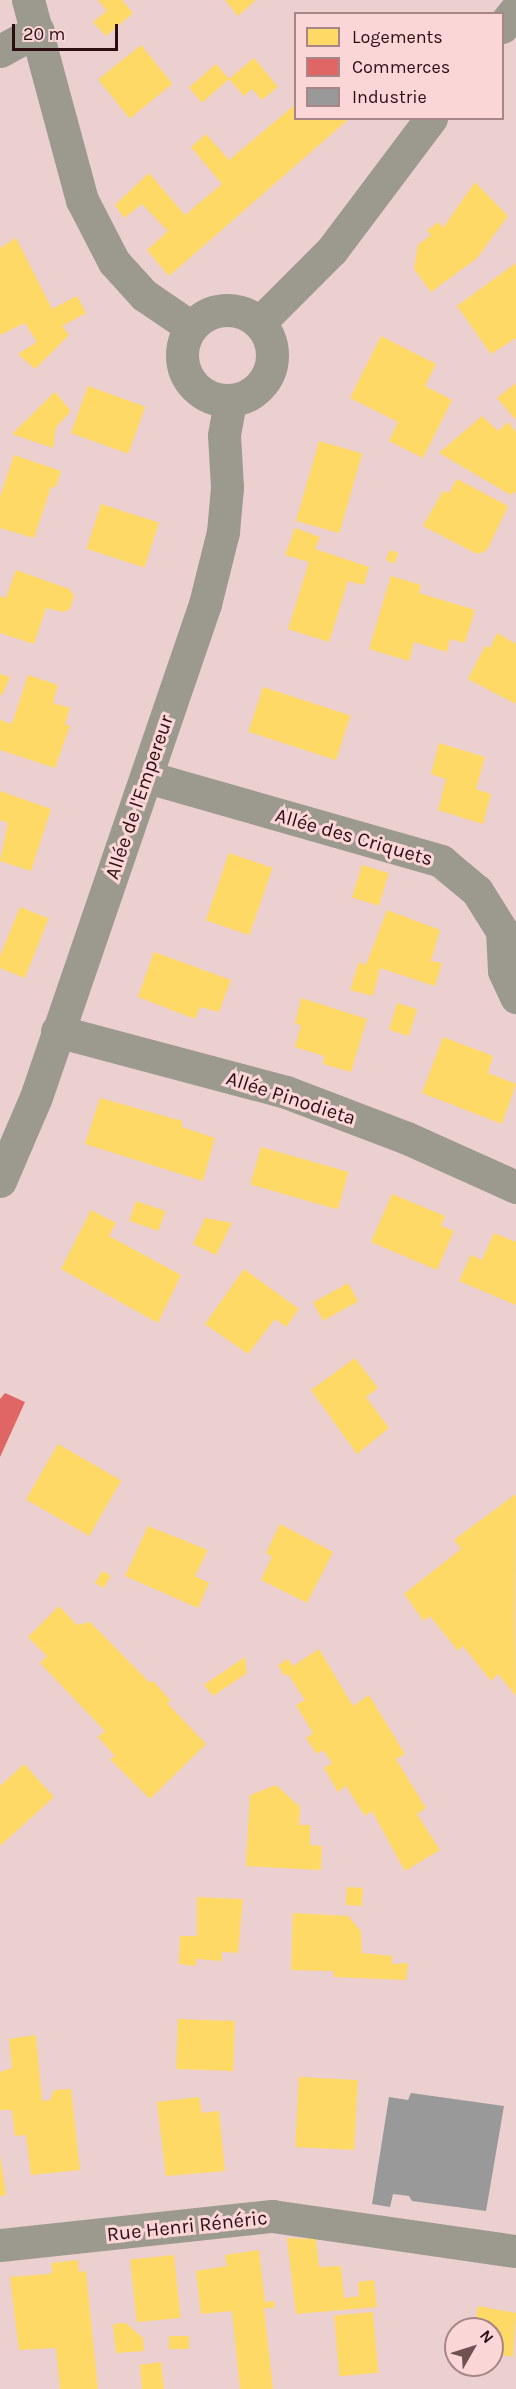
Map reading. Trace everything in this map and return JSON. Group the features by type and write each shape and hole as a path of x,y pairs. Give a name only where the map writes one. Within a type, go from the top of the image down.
{"street":[{"path":"504,25 516,10"},
{"path":"0,51 33,15"},
{"path":"33,15 82,200 91,219 114,262 136,287 191,327"},
{"path":"259,323 332,250 430,120"},
{"path":"224,310 242,313 259,323 270,340 272,361 265,381 250,395 230,401 209,398 192,385 183,367 182,346 191,327 206,315 224,310"},
{"name":"Allée de l'Empereur","path":"0,1181 36,1097 205,604 223,532 227,487 224,435 230,401"},
{"name":"Allée des Criquets","path":"147,777 441,861 477,891 502,931 504,971 516,997"},
{"name":"Allée Pinodieta","path":"57,1031 286,1092 407,1138 516,1187"},
{"name":"Rue Henri Rénéric","path":"0,2245 272,2216 516,2251"}],"building: Logements":[{"path":"98,0 122,0 133,13 106,36 93,22 107,11"},
{"path":"225,0 256,0 238,16"},
{"path":"141,45 172,84 130,118 98,80"},
{"path":"254,58 278,87 262,100 252,89 244,96 229,79"},
{"path":"216,64 229,79 202,103 189,88"},
{"path":"294,106 294,120 348,120 169,276 147,250 168,231 142,204 124,218 115,205 149,173 185,215 222,184 191,147 206,134 229,160"},
{"path":"475,182 508,216 477,258 431,292 414,269 418,245 431,235 427,230 439,222 443,228"},
{"path":"16,238 52,309 77,296 86,313 62,326 69,335 35,369 18,354 37,342 25,323 0,335 0,248"},
{"path":"516,263 516,338 491,354 457,306"},
{"path":"381,336 436,364 425,386 452,400 423,458 389,441 398,422 350,398"},
{"path":"516,383 516,420 497,398"},
{"path":"88,386 145,407 128,454 71,433"},
{"path":"55,392 71,411 56,427 53,448 12,434"},
{"path":"482,416 498,431 508,422 516,432 516,491 511,495 439,453"},
{"path":"319,441 362,453 339,533 296,521"},
{"path":"14,455 61,471 56,487 51,487 34,538 0,528 0,497"},
{"path":"457,479 508,506 487,550 477,554 423,526 443,491 449,493"},
{"path":"101,504 159,523 144,568 86,549"},
{"path":"295,528 320,537 315,549 369,567 364,585 348,581 329,642 288,629 309,562 285,555"},
{"path":"390,550 398,553 394,563 386,560"},
{"path":"16,570 69,589 74,596 70,609 63,612 46,608 34,644 0,633 0,596 6,598"},
{"path":"391,576 421,585 419,593 475,610 465,643 450,639 447,652 414,642 409,661 369,649"},
{"path":"497,633 516,644 516,704 468,679 485,646 490,648"},
{"path":"0,674 10,677 2,695 0,695"},
{"path":"28,675 58,685 53,703 70,708 65,724 70,726 55,768 0,750 0,720 12,724"},
{"path":"263,687 350,715 336,760 248,732"},
{"path":"439,743 485,757 476,789 491,794 483,824 438,810 446,779 431,774"},
{"path":"0,791 51,809 31,871 0,861 8,823 0,820"},
{"path":"229,853 272,868 249,935 206,920"},
{"path":"362,865 389,873 379,906 352,898"},
{"path":"20,907 49,919 25,978 0,968 0,957"},
{"path":"387,910 440,930 431,961 442,963 435,986 380,968 373,996 350,990 359,962 366,965"},
{"path":"154,952 231,980 219,1012 200,1007 195,1019 138,997"},
{"path":"301,998 367,1019 351,1072 323,1064 324,1056 295,1047 301,1025 295,1024"},
{"path":"397,1003 417,1009 409,1036 389,1030"},
{"path":"443,1037 493,1056 488,1073 516,1084 502,1124 422,1093"},
{"path":"100,1098 182,1121 182,1127 215,1138 203,1181 85,1144"},
{"path":"261,1147 348,1172 338,1210 250,1184"},
{"path":"392,1194 445,1216 441,1226 454,1231 437,1270 371,1242"},
{"path":"136,1201 165,1211 158,1231 129,1221"},
{"path":"91,1210 116,1223 109,1236 181,1275 158,1323 61,1269"},
{"path":"205,1218 232,1223 216,1255 193,1244"},
{"path":"494,1233 516,1242 516,1305 459,1281 471,1255 482,1260"},
{"path":"244,1269 299,1309 286,1327 275,1319 248,1354 205,1324"},
{"path":"348,1283 358,1301 323,1321 313,1302"},
{"path":"355,1358 378,1388 366,1397 389,1428 357,1454 311,1390"},
{"path":"58,1444 121,1480 89,1536 26,1499"},
{"path":"516,1494 516,1696 498,1674 491,1681 463,1646 458,1651 430,1616 424,1621 404,1594 461,1549 454,1540"},
{"path":"280,1524 333,1552 307,1603 261,1580 272,1557 266,1553"},
{"path":"148,1526 208,1550 195,1576 209,1583 198,1608 125,1576"},
{"path":"102,1571 111,1576 104,1588 95,1583"},
{"path":"59,1606 77,1625 90,1622 149,1682 153,1681 171,1701 167,1703 206,1744 150,1799 110,1759 115,1756 98,1737 105,1731 40,1663 47,1656 28,1637"},
{"path":"319,1649 353,1706 369,1695 405,1754 396,1759 426,1808 417,1814 440,1850 405,1871 372,1811 365,1816 346,1786 338,1792 324,1768 332,1763 323,1750 317,1754 306,1738 313,1733 296,1705 305,1700 288,1674 284,1676 278,1665 288,1659 293,1666"},
{"path":"245,1657 247,1673 213,1696 204,1685"},
{"path":"24,1764 54,1797 0,1846 0,1786"},
{"path":"276,1785 300,1807 299,1825 310,1825 310,1845 322,1846 321,1870 246,1866 250,1795"},
{"path":"347,1887 363,1888 362,1906 346,1905"},
{"path":"197,1897 243,1899 238,1953 222,1952 222,1961 197,1959 195,1966 179,1964 180,1936 197,1936"},
{"path":"293,1913 348,1916 361,1931 362,1953 392,1956 392,1964 408,1963 406,1980 334,1977 333,1971 291,1970"},
{"path":"178,2019 235,2021 233,2071 176,2069"},
{"path":"36,2035 42,2101 50,2100 54,2090 71,2089 80,2170 31,2175 26,2135 15,2136 12,2110 0,2110 0,2072 12,2068 9,2039"},
{"path":"299,2077 358,2080 354,2150 295,2147"},
{"path":"199,2097 202,2113 219,2111 225,2171 166,2176 157,2102"},
{"path":"0,2155 6,2195 0,2196"},
{"path":"287,2238 316,2239 319,2267 341,2266 344,2298 359,2296 358,2282 374,2280 377,2307 296,2314"},
{"path":"259,2250 265,2302 274,2301 275,2308 264,2308 273,2389 240,2389 232,2311 201,2314 196,2271 227,2266 225,2255"},
{"path":"174,2255 181,2318 137,2322 130,2260"},
{"path":"78,2260 79,2272 86,2271 98,2389 60,2389 56,2348 19,2350 10,2277 48,2274 53,2272 51,2263"},
{"path":"478,2306 516,2313 513,2357 504,2355 504,2317 476,2317"},
{"path":"373,2312 378,2373 339,2376 334,2315"},
{"path":"126,2323 143,2338 144,2351 116,2353 113,2324"},
{"path":"169,2336 189,2336 189,2349 169,2349"},
{"path":"161,2362 164,2389 142,2389 140,2365"}],"building: Commerces":[{"path":"5,1393 25,1402 0,1457 0,1399"}],"building: Industrie":[{"path":"411,2093 504,2106 486,2211 412,2201 409,2196 393,2194 390,2207 372,2204 389,2097 408,2100"}]}
